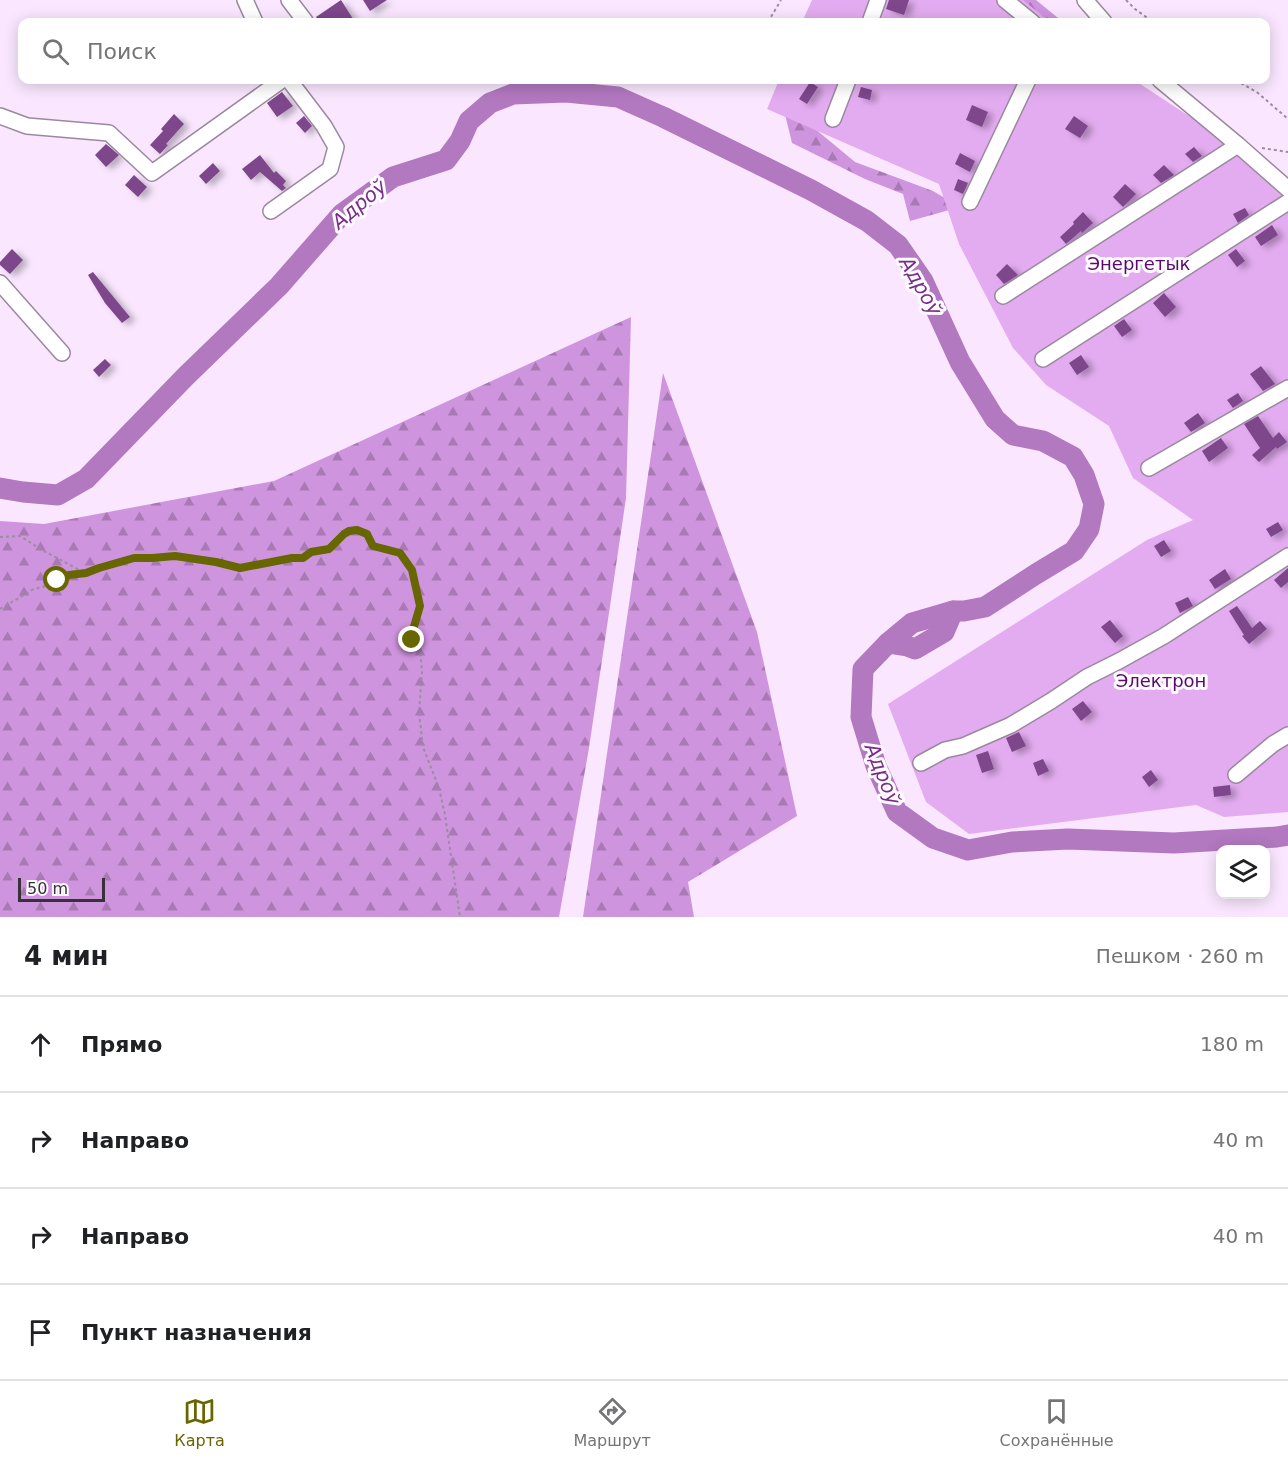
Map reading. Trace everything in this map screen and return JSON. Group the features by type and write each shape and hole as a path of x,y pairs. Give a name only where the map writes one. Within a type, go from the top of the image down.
{"street":[{"path":"245,0 253,18"},
{"path":"289,0 303,18"},
{"path":"871,18 878,0"},
{"path":"1005,0 1027,18"},
{"path":"1085,0 1101,18"},
{"path":"0,116 27,126 109,133 152,173 276,84"},
{"path":"271,211 330,169 336,147 324,126 292,84"},
{"path":"833,119 846,84"},
{"path":"970,202 1026,84"},
{"path":"1165,84 1288,189"},
{"path":"1003,296 1238,144"},
{"path":"1043,358 1288,202"},
{"path":"0,283 62,353"},
{"path":"1149,468 1288,388"},
{"path":"921,763 945,750 963,746 1021,719 1087,677 1164,636 1288,556"},
{"path":"1236,775 1273,744 1288,735"}],"path":[{"path":"770,18 781,0"},
{"path":"1126,0 1147,18"},
{"path":"1242,84 1257,93 1288,120"},
{"path":"0,609 34,589 69,575 86,573 134,558 175,556 240,568 303,558 311,552 329,549 344,534 357,530 367,534 373,546 400,553 412,570 420,606 412,640 419,649 422,672 420,725 426,759 439,788 445,815 460,917"},
{"path":"0,537 20,536 86,573"}],"green space":[{"path":"812,0 1023,0 1045,18 804,18"},
{"path":"1013,0 1036,0 1058,18 1035,18"},
{"path":"777,84 1140,84 1215,133 1279,188 1288,199 1288,812 1224,817 1196,805 969,834 926,802 888,704 1147,540 1193,520 1133,478 1109,426 1046,385 1013,348 959,244 939,184 767,109"},
{"path":"780,94 796,113 855,162 933,191 960,207 910,221 903,194 865,179 792,143"},
{"path":"631,317 626,498 589,748 559,917 0,917 0,521 44,524 274,481"},
{"path":"663,373 757,632 797,816 688,882 694,917 583,917"}],"building":[{"path":"341,0 352,18 317,18"},
{"path":"363,0 387,0 370,11"},
{"path":"889,0 909,0 904,15 886,9"},
{"path":"809,84 818,87 807,104 799,99"},
{"path":"861,87 872,90 870,100 858,97"},
{"path":"282,92 293,106 277,117 267,103"},
{"path":"972,105 988,112 982,127 966,120"},
{"path":"174,114 184,124 160,154 150,145"},
{"path":"304,116 312,126 305,133 296,123"},
{"path":"1074,116 1088,126 1080,138 1065,129"},
{"path":"106,144 119,155 106,167 95,155"},
{"path":"1194,147 1202,156 1193,162 1185,154"},
{"path":"960,153 975,161 970,172 955,164"},
{"path":"260,155 274,173 276,171 286,181 283,185 286,188 282,191 260,172 251,180 242,169"},
{"path":"213,163 220,171 206,184 199,176"},
{"path":"1164,165 1174,175 1161,183 1153,175"},
{"path":"134,175 147,187 138,197 125,185"},
{"path":"958,179 968,183 963,194 954,190"},
{"path":"1125,184 1136,194 1123,207 1113,197"},
{"path":"1245,208 1249,215 1238,223 1233,214"},
{"path":"1083,212 1093,223 1066,244 1060,237"},
{"path":"1272,225 1278,235 1261,246 1255,237"},
{"path":"12,249 23,260 10,274 0,265 0,262"},
{"path":"1236,249 1245,261 1237,267 1228,255"},
{"path":"1007,264 1018,275 1004,284 996,275"},
{"path":"93,272 130,317 122,323 105,303 88,275"},
{"path":"1164,293 1176,307 1165,317 1153,303"},
{"path":"1124,319 1132,330 1122,337 1114,326"},
{"path":"1081,355 1089,367 1077,375 1069,363"},
{"path":"105,359 111,365 99,377 93,370"},
{"path":"1261,366 1275,384 1263,391 1250,374"},
{"path":"1238,393 1243,401 1233,408 1227,400"},
{"path":"1198,413 1205,423 1191,432 1184,423"},
{"path":"1258,416 1273,438 1279,432 1287,442 1277,449 1276,447 1259,462 1252,455 1260,448 1244,424"},
{"path":"1221,438 1228,448 1209,462 1202,451"},
{"path":"1278,522 1283,530 1271,537 1266,529"},
{"path":"1164,540 1171,551 1161,557 1154,546"},
{"path":"1288,568 1288,582 1281,588 1274,580"},
{"path":"1225,569 1231,579 1215,589 1209,580"},
{"path":"1188,597 1193,606 1180,613 1175,603"},
{"path":"1237,606 1252,628 1260,621 1267,629 1249,644 1242,636 1244,635 1229,611"},
{"path":"1110,620 1123,636 1115,643 1101,627"},
{"path":"1083,701 1092,712 1081,721 1072,709"},
{"path":"1019,732 1026,746 1012,752 1006,738"},
{"path":"988,751 994,769 982,773 976,755"},
{"path":"1043,759 1049,771 1038,776 1033,763"},
{"path":"1151,770 1158,780 1149,787 1142,777"},
{"path":"1230,785 1231,795 1214,797 1213,787"}],"waterway":[{"name":"Адроў","path":"0,488 58,495 86,479 186,376 279,286 342,214 393,177 446,160 460,141 469,121 490,103 513,94 566,92 618,97 811,190 867,221 898,245 923,281 960,362 995,419 1013,435 1043,441 1073,457 1084,475 1094,504 1089,529 1074,551 985,607 953,611 912,623 888,643 863,669 861,717 876,766 897,812 933,838 968,850 1012,842 1068,839 1174,843 1288,835"},
{"path":"888,643 915,649 944,632 953,611"}],"route":[{"path":"57,580 134,558 175,556 240,568 303,558 311,552 329,549 344,534 357,530 367,534 373,546 400,553 412,570 420,606 412,640"}],"park label":[{"name":"Энергетык","path":"1139,264"},
{"name":"Электрон","path":"1161,681"}]}
